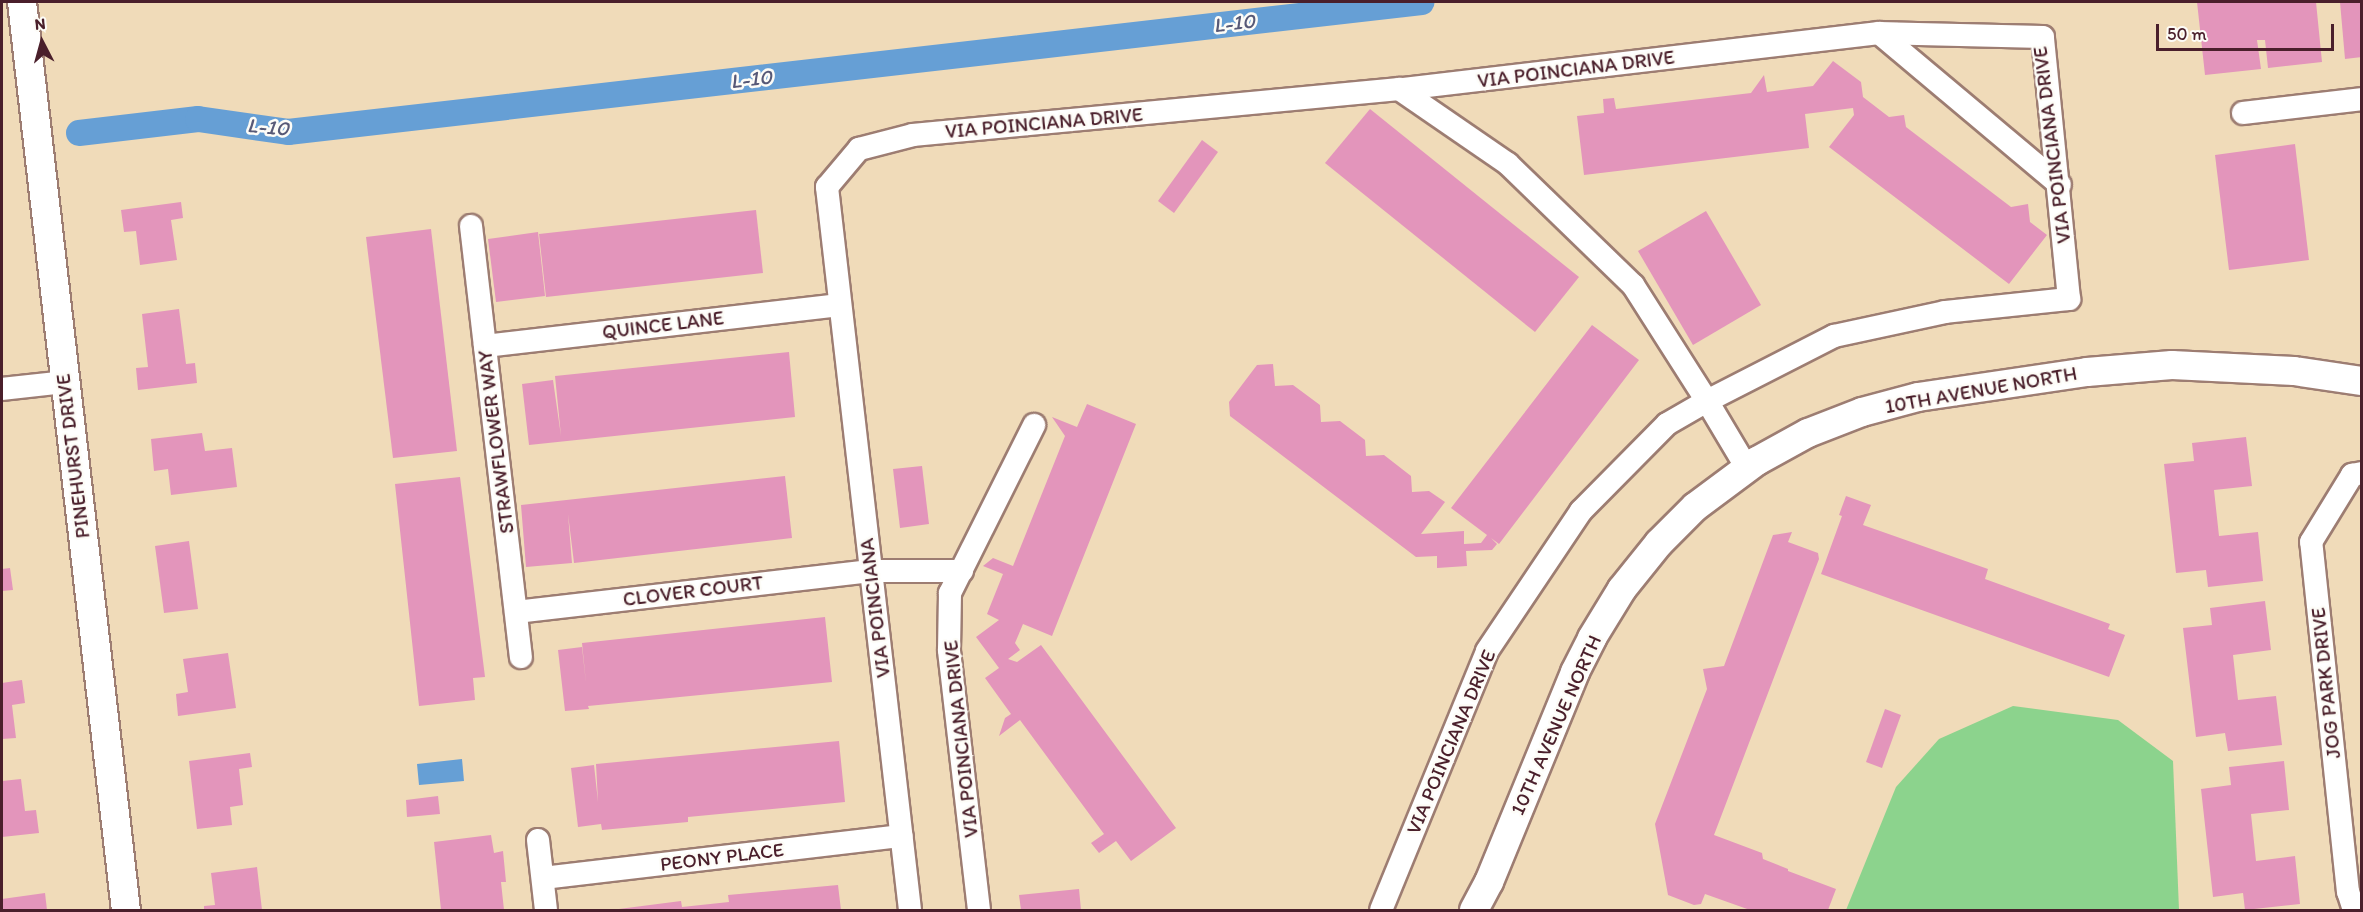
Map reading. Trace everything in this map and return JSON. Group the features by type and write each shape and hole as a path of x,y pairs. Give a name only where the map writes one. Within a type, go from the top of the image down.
{"street":[{"name":"PINEHURST DRIVE","path":"22,2 126,910"},
{"path":"1880,33 2060,185"},
{"name":"VIA POINCIANA DRIVE","path":"840,305 826,187 859,149 913,135 1399,89 1880,33 2043,37 2060,185 2069,299 1945,312 1834,336 1667,424 1581,511 1487,651 1381,910"},
{"path":"1399,89 1508,164 1633,285 1747,468"},
{"path":"2243,113 2361,99"},
{"name":"STRAWFLOWER WAY","path":"471,226 521,657"},
{"name":"QUINCE LANE","path":"485,346 840,305"},
{"name":"VIA POINCIANA","path":"840,305 910,910"},
{"name":"10TH AVENUE NORTH","path":"1474,910 1489,882 1575,672 1592,638 1622,589 1659,543 1695,507 1747,468 1808,433 1862,412 1918,397 2087,372 2172,365 2294,371 2361,381"},
{"path":"2,389 65,382"},
{"name":"VIA POINCIANA DRIVE","path":"979,910 949,650 950,593 1034,425"},
{"name":"JOG PARK DRIVE","path":"2354,910 2348,892 2311,542 2352,475 2361,473"},
{"path":"871,571 962,571"},
{"name":"CLOVER COURT","path":"516,612 871,571"},
{"name":"PEONY PLACE","path":"543,878 902,836"},
{"path":"538,840 546,910"}],"green space":[{"path":"2013,706 2118,720 2173,761 2179,910 1846,910 1896,787 1939,739"}],"water":[{"path":"462,759 464,781 419,785 417,764"}],"building":[{"path":"2197,2 2316,2 2322,62 2268,68 2265,40 2257,40 2261,69 2205,75"},
{"path":"2340,2 2362,2 2362,57 2345,59"},
{"path":"1833,61 1861,82 1863,97 1889,117 1904,115 1906,127 2011,207 2028,204 2030,222 2047,235 2009,284 1829,147 1854,115 1853,108 1805,114 1809,148 1584,175 1577,116 1604,113 1603,99 1614,98 1616,109 1751,93 1764,75 1767,92 1813,86"},
{"path":"1370,109 1579,277 1535,332 1325,163"},
{"path":"1202,140 1218,152 1174,213 1158,201"},
{"path":"2295,144 2309,260 2229,270 2215,155"},
{"path":"181,202 183,218 171,220 177,260 140,265 136,231 124,232 121,210"},
{"path":"756,210 763,273 546,297 539,234"},
{"path":"1706,211 1761,305 1693,345 1638,251"},
{"path":"431,229 457,451 393,458 366,237"},
{"path":"538,232 545,296 496,302 488,239"},
{"path":"179,309 186,364 195,363 197,383 138,390 136,368 148,367 142,314"},
{"path":"1592,325 1639,360 1499,544 1491,538 1497,544 1492,550 1466,551 1467,566 1437,568 1437,556 1416,557 1230,416 1229,402 1257,365 1273,364 1275,386 1293,385 1320,405 1321,422 1340,421 1365,440 1366,456 1384,455 1411,476 1412,492 1429,491 1445,502 1421,534 1464,531 1464,544 1481,543 1487,535 1451,508"},
{"path":"789,352 795,417 529,445 522,384 553,380 561,436 555,376"},
{"path":"1087,404 1136,424 1052,636 1023,624 1015,643 1020,650 1008,659 1017,662 1041,645 1176,828 1131,861 1116,841 1099,853 1091,843 1104,834 1020,720 999,736 1005,718 1011,714 985,678 999,668 976,637 999,620 987,614 1003,574 983,566 993,558 1013,566 1065,436 1052,417 1077,427"},
{"path":"202,433 205,451 232,448 237,487 171,495 168,469 154,471 151,439"},
{"path":"2246,437 2252,486 2214,490 2219,536 2258,532 2263,581 2208,587 2206,570 2176,573 2164,464 2194,461 2192,443"},
{"path":"922,466 929,524 900,528 893,469"},
{"path":"785,476 792,538 574,563 568,514 572,563 526,567 521,505"},
{"path":"460,477 485,677 473,678 475,700 419,706 395,484"},
{"path":"1846,496 1871,505 1863,525 1988,569 1985,579 2110,624 2108,629 2125,635 2109,677 1821,574 1842,516 1839,515"},
{"path":"1792,532 1788,542 1818,553 1819,559 1714,835 1762,853 1763,859 1788,869 1788,871 1836,889 1828,910 1750,910 1705,894 1701,904 1694,905 1668,895 1655,824 1707,689 1703,669 1724,666 1773,535"},
{"path":"189,541 198,609 164,613 155,546"},
{"path":"10,568 13,590 2,591 2,569"},
{"path":"2265,601 2271,650 2233,655 2238,700 2276,696 2282,745 2228,751 2225,733 2196,737 2183,628 2212,625 2210,608"},
{"path":"825,617 832,682 588,706 589,709 565,711 558,650 582,647 586,683 582,643"},
{"path":"228,653 236,708 178,716 176,694 188,692 183,659"},
{"path":"22,680 25,703 12,705 16,738 2,739 2,683"},
{"path":"1885,709 1901,715 1882,768 1866,762"},
{"path":"839,741 845,802 688,817 688,822 602,830 601,824 578,827 571,768 594,765 598,802 596,764"},
{"path":"250,753 252,767 239,769 243,805 230,807 232,825 197,829 189,761"},
{"path":"2284,761 2289,810 2251,814 2256,861 2295,856 2300,904 2245,910 2243,893 2213,897 2201,789 2231,785 2229,767"},
{"path":"21,779 25,811 36,810 39,833 2,837 2,781"},
{"path":"438,796 440,814 407,817 406,800"},
{"path":"491,835 494,853 503,851 506,882 501,882 504,910 441,910 434,842"},
{"path":"257,867 262,910 204,910 204,906 215,905 211,873"},
{"path":"838,885 841,910 611,910 681,901 682,907 729,902 728,895"},
{"path":"1079,889 1081,910 1021,910 1019,895"},
{"path":"45,893 47,910 2,910 2,899"}],"waterway":[{"name":"L-10","path":"79,133 198,119 288,132 1422,2"}]}
